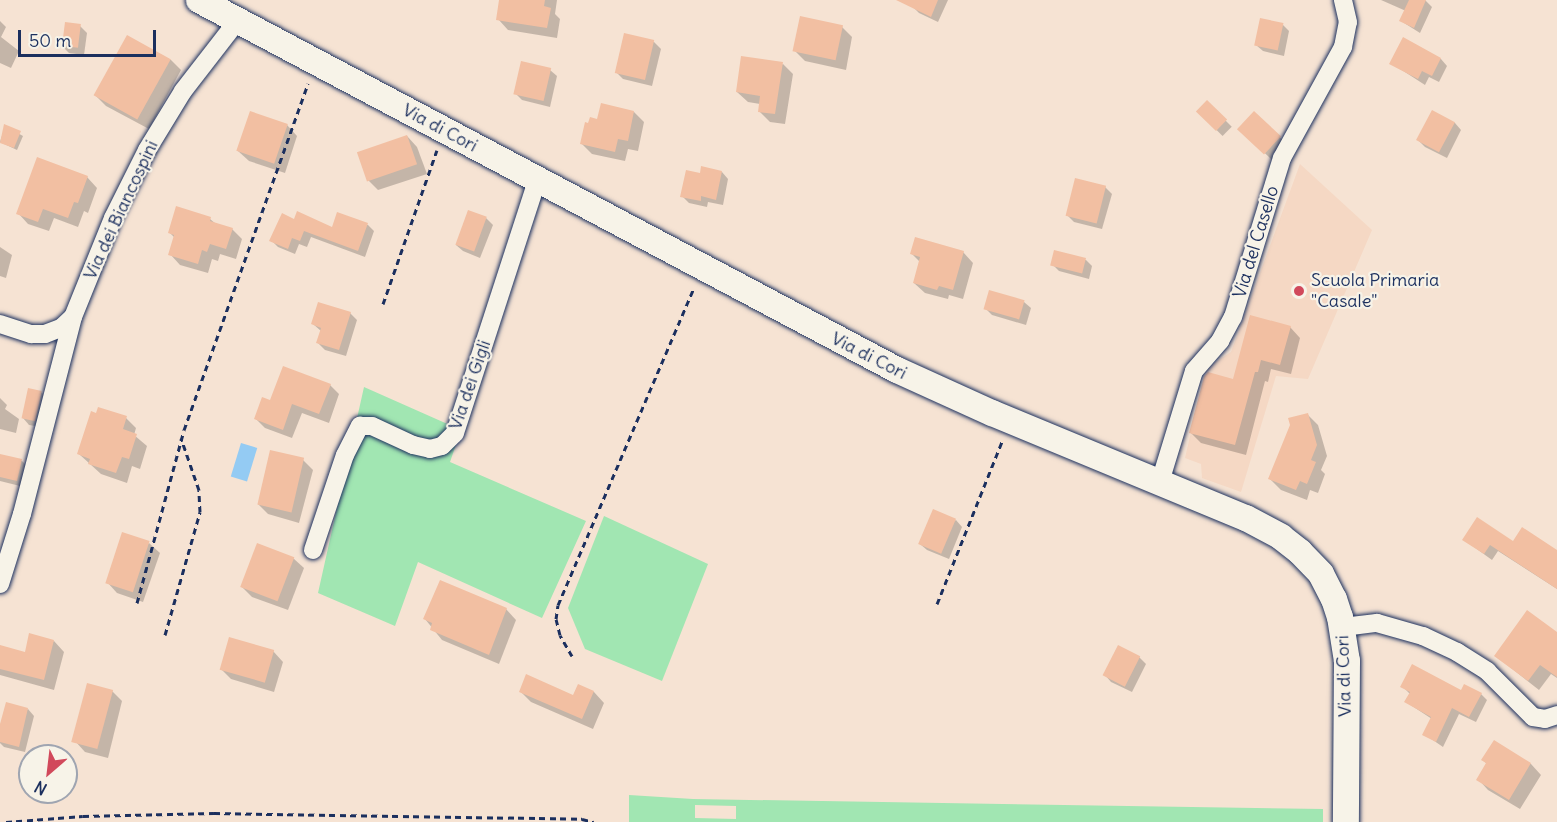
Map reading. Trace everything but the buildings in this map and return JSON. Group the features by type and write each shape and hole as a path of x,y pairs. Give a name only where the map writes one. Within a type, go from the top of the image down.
{"main road":[{"name":"Via di Cori","path":"199,0 887,365 1010,421 1246,518 1291,544 1308,559 1326,583 1334,598 1343,627 1347,661 1346,822"}],"street":[{"name":"Via del Casello","path":"1160,482 1194,371 1202,359 1220,341 1233,317 1282,158 1344,46 1348,22 1343,0"},
{"name":"Via dei Biancospini","path":"0,584 22,514 73,317 117,210 147,150 183,91 238,20"},
{"name":"Via dei Gigli","path":"314,550 345,455 360,426 372,426 413,445 430,449 442,446 454,433 537,180"},
{"path":"0,324 32,334 45,334 61,328 73,317"},
{"path":"1343,627 1377,622 1423,636 1457,652 1486,671 1533,717 1545,719 1557,715"}],"path":[{"path":"137,603 182,438 316,62"},
{"path":"383,304 444,130"},
{"path":"572,656 557,627 558,605 702,268"},
{"path":"937,604 1010,421"},
{"path":"165,635 200,512 199,490 182,438"},
{"path":"6,822 83,816 214,813 570,819 594,822"}],"shaded area":[{"name":"Scuola Primaria \"Casale\"","path":"1300,164 1372,230 1308,379 1276,376 1241,492 1202,478 1201,464 1185,458 1205,372 1211,365 1231,352"}],"green space":[{"path":"364,387 461,430 450,462 586,521 542,618 418,562 395,626 318,593"},
{"path":"604,516 708,564 662,681 585,649 568,608"},
{"path":"629,795 693,799 1323,809 1323,822 629,822","holes":["695,805 736,806 736,819 695,818"]}],"water":[{"path":"241,443 257,448 247,481 231,476"}],"place":[{"name":"Scuola Primaria \"Casale\"","path":"1299,291"}]}
